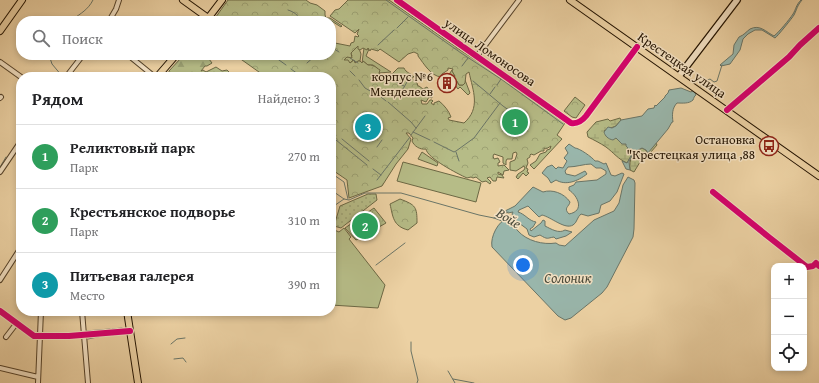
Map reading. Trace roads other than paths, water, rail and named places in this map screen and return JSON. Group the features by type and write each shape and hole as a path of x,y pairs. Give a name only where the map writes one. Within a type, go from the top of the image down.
{"main road":[{"path":"0,32 22,0"},
{"path":"183,0 203,16"},
{"path":"208,16 222,0"},
{"name":"Крестецкая улица","path":"570,0 818,173"},
{"path":"679,76 737,0"},
{"path":"161,72 171,60"},
{"path":"128,316 138,383"}],"street":[{"path":"112,16 119,0"},
{"name":"улица Ломоносова","path":"397,0 571,123 581,121 586,116 637,47"},
{"path":"477,56 519,0"},
{"path":"727,110 789,57 819,28"},
{"path":"70,72 79,60"},
{"path":"134,60 150,72"},
{"path":"0,62 16,73"},
{"path":"0,172 16,148"},
{"path":"713,192 808,267 810,268 818,263"},
{"path":"0,280 16,256"},
{"path":"0,311 30,334 40,337 130,331"},
{"path":"38,383 41,316"},
{"path":"82,316 88,383"},
{"path":"6,337 16,324"},
{"path":"0,368 38,377"}],"water":[{"path":"801,0 793,17 775,38 762,30 755,30 743,39 740,50 730,64 720,65 733,54 734,45 739,37 750,29 757,27 774,36 791,17"},
{"path":"681,88 691,92 694,90 696,95 694,96 693,100 687,103 677,103 674,107 672,117 673,122 668,129 648,153 642,148 638,150 637,154 632,155 629,162 630,170 626,169 622,161 627,163 631,156 627,150 628,148 626,144 622,144 616,138 613,140 610,139 604,132 608,127 612,128 616,126 621,120 642,116 648,109 654,108 655,105 656,106 665,97 669,90"},
{"path":"569,144 579,149 595,161 604,164 606,163 611,175 615,176 622,173 624,174 617,192 610,201 601,205 599,213 588,216 581,214 574,224 570,226 562,225 546,216 542,215 539,217 528,206 519,210 518,212 536,222 530,229 531,231 543,220 545,221 545,226 552,230 565,230 572,232 566,236 556,239 554,237 545,238 540,235 534,237 529,235 527,229 515,220 512,214 513,212 508,213 505,211 515,206 533,187 543,192 554,191 565,196 570,202 566,209 569,214 577,210 578,203 575,196 569,190 569,187 574,185 576,182 597,180 606,174 606,171 601,168 596,168 591,164 586,164 568,167 565,171 566,174 575,176 585,171 587,174 580,179 568,183 556,180 551,183 542,173 547,167 552,165 556,169 558,167 563,168 567,161 564,158 568,153 565,148"},
{"name":"Солоник","path":"628,177 634,180 635,183 633,237 607,287 602,293 571,318 565,320 558,316 492,247 492,239 494,234 501,222 508,218 518,231 531,240 541,243 556,243 565,246 594,220 614,211 619,203 623,185"}],"waterway":[{"path":"77,16 89,6 93,0"},
{"path":"386,0 461,53 501,79 563,124"},
{"path":"288,10 298,16"},
{"path":"397,28 408,17"},
{"path":"482,58 481,55 506,20"},
{"path":"378,45 394,30"},
{"path":"350,58 358,63"},
{"path":"462,66 468,58"},
{"path":"51,60 59,72"},
{"path":"279,60 286,65"},
{"path":"307,63 310,60"},
{"name":"Войе","path":"701,86 705,81 710,79 714,82 717,81 722,65"},
{"path":"291,69 295,72"},
{"path":"350,71 355,76"},
{"path":"497,85 501,79"},
{"path":"359,80 365,88 379,96"},
{"path":"392,80 404,86"},
{"path":"473,81 524,121"},
{"path":"403,89 407,82"},
{"path":"490,94 495,87"},
{"path":"381,97 386,101"},
{"path":"388,102 416,128"},
{"path":"434,142 454,152 456,151 474,138 500,103"},
{"path":"411,135 425,116"},
{"path":"413,132 430,140"},
{"path":"377,180 410,137"},
{"path":"342,139 369,161"},
{"path":"336,140 367,165"},
{"path":"377,147 382,140"},
{"path":"456,152 459,161"},
{"path":"0,167 6,157"},
{"path":"373,169 381,175"},
{"path":"336,176 344,182 348,199"},
{"name":"Войе","path":"336,193 344,199 349,200 365,193 401,193 502,221"},
{"path":"336,205 344,199"},
{"path":"494,218 508,212"},
{"path":"376,265 405,243"},
{"path":"112,329 122,328"},
{"path":"86,331 110,329"},
{"path":"88,339 102,336"},
{"path":"171,344 177,339 185,338"},
{"path":"411,342 411,351 418,380 417,383"},
{"path":"174,359 183,358 186,362"},
{"path":"448,371 455,383"},
{"path":"453,379 474,383"}],"place":[{"name":"корпус №6 Менделеев","path":"447,83"},
{"name":"Реликтовый парк","path":"515,122"},
{"name":"Питьевая галерея","path":"368,127"},
{"name":"Остановка \"Крестецкая улица ,88","path":"769,146"},
{"name":"Крестьянское подворье","path":"365,226"}]}
